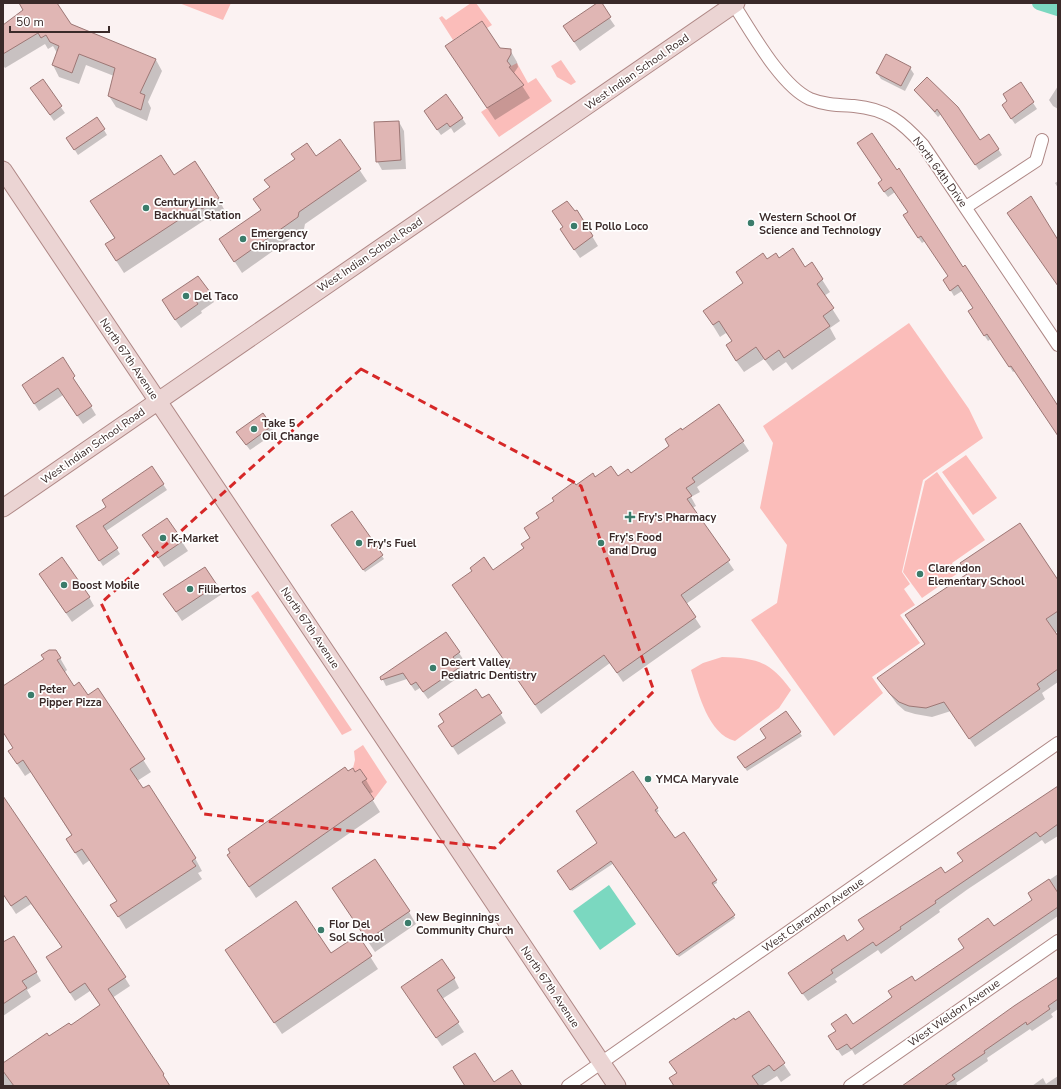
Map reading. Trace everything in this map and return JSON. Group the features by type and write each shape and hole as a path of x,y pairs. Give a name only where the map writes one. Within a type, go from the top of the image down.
{"main road":[{"name":"West Indian School Road","path":"3,508 735,4"},
{"name":"North 67th Avenue","path":"3,170 617,1086"}],"street":[{"name":"North 64th Drive","path":"735,4 775,66 795,88 808,98 826,105 856,106 892,115 910,131 923,145 1054,331 1058,345"},
{"path":"966,207 1036,161 1042,140"},
{"name":"West Clarendon Avenue","path":"568,1086 1058,743"},
{"name":"West Weldon Avenue","path":"850,1086 1058,941"}],"highlighted area":[{"path":"361,369 581,486 654,691 495,848 204,814 101,603"}],"shaded area":[{"path":"179,3 231,3 223,20"},
{"path":"471,3 476,3 492,25 487,28 482,21 453,40 439,18 442,16 446,20"},
{"path":"561,60 576,82 571,85 557,77 551,66"},
{"path":"517,63 528,83 536,78 552,101 499,137 481,112 523,85 504,70"},
{"path":"909,323 969,409 983,438 923,480 902,572 910,584 904,589 915,605 900,615 920,643 872,677 883,693 834,736 751,620 777,603 787,545 760,508 773,443 763,426"},
{"path":"966,455 997,498 973,515 942,472"},
{"path":"937,472 985,540 952,563 958,573 922,598 903,572 925,481"},
{"path":"258,591 352,730 342,735 251,596"},
{"path":"722,657 744,658 761,663 776,673 791,690 779,708 735,741 726,737 711,722 701,701 691,670 703,663"},
{"path":"363,745 387,782 374,799 362,782 366,779 360,769 355,772 353,768 355,760 354,751"},
{"path":"609,885 636,924 600,950 573,911"}],"building":[{"path":"19,3 57,3 71,24 156,59 140,93 145,95 141,110 108,96 115,68 79,54 72,73 52,65 59,46 50,42 46,35 41,38 38,33 3,54 3,25 23,10"},
{"path":"597,3 602,3 611,17 574,42 563,26"},
{"path":"482,21 500,48 511,49 511,54 507,61 511,66 509,67 524,85 487,108 445,46"},
{"path":"886,54 911,67 901,86 876,73"},
{"path":"927,77 958,107 980,140 989,134 999,149 975,165 937,109 935,112 914,90"},
{"path":"43,79 62,106 50,115 30,88"},
{"path":"1021,82 1034,102 1011,119 1002,105 1007,101 1003,94"},
{"path":"446,94 463,118 450,127 447,123 437,130 424,111"},
{"path":"97,117 105,129 74,150 66,138"},
{"path":"399,121 401,160 376,162 374,122"},
{"path":"872,133 897,170 899,168 963,267 965,265 1058,406 1058,436 1011,366 1009,367 987,334 984,336 968,311 973,308 958,285 950,291 943,280 948,276 921,236 918,238 903,215 908,212 891,187 884,192 878,183 882,180 857,143"},
{"path":"340,139 361,169 299,212 298,217 234,262 219,239 261,210 253,199 270,187 264,180 295,159 291,154 307,143 316,156"},
{"name":"CenturyLink - Backhual Station","path":"161,155 174,175 195,161 219,198 202,209 200,206 116,261 105,244 115,238 90,201"},
{"path":"1031,196 1058,240 1058,286 1007,213"},
{"name":"El Pollo Loco","path":"567,201 575,211 577,210 593,236 574,250 560,229 563,227 552,211"},
{"path":"793,248 805,267 812,262 823,279 817,284 834,308 823,316 830,326 784,358 779,350 765,360 756,347 736,361 726,345 732,341 719,321 713,325 703,311 743,283 736,272 763,253 767,259 776,253 779,258"},
{"name":"Del Taco","path":"198,276 210,292 196,301 198,304 175,320 162,300"},
{"path":"63,357 75,376 73,378 92,406 77,416 58,388 34,404 22,385"},
{"path":"719,404 744,441 692,478 695,482 686,488 692,496 687,499 730,560 681,595 696,617 617,673 604,655 535,705 452,585 472,571 470,568 484,557 493,570 524,548 521,544 530,538 524,528 539,518 536,513 554,501 552,498 574,482 576,485 593,473 595,477 611,466 618,476 628,469 631,473 669,446 665,439 681,428 682,430"},
{"name":"Take 5 Oil Change","path":"263,413 272,426 246,445 236,432"},
{"path":"152,466 164,484 103,526 118,548 99,561 76,526 106,507 102,500"},
{"path":"352,511 383,555 363,570 331,525"},
{"name":"K-Market","path":"167,518 183,541 158,558 142,535"},
{"path":"1020,523 1058,580 1058,611 1046,619 1058,636 1058,669 1037,684 1040,689 969,739 944,702 926,708 909,706 899,702 890,694 877,678 925,644 905,615 967,574 960,563"},
{"name":"Boost Mobile","path":"62,557 90,597 66,613 39,574"},
{"name":"Filibertos","path":"205,567 217,585 176,612 163,594"},
{"name":"Desert Valley Pediatric Dentistry","path":"446,632 460,652 453,657 460,667 423,692 416,682 411,685 403,673 381,680 380,677"},
{"path":"49,650 56,650 61,658 57,660 74,686 79,682 88,695 98,688 145,759 130,769 143,788 149,785 196,858 192,861 196,866 118,917 110,905 117,901 82,849 75,853 66,839 72,835 23,760 17,764 8,751 13,748 3,732 3,686 44,659 41,655"},
{"path":"476,689 482,698 489,694 502,713 452,747 438,726 444,722 439,714"},
{"path":"786,711 801,732 745,768 737,757 766,738 760,729"},
{"path":"345,767 348,771 353,768 355,772 360,769 367,779 362,782 374,799 249,887 227,855 230,853 228,849"},
{"name":"YMCA Maryvale","path":"633,771 658,808 655,810 675,838 684,832 717,880 712,883 735,915 677,955 611,861 570,890 557,871 597,843 576,811"},
{"path":"1058,786 1058,824 1040,837 1036,832 935,901 936,903 900,927 901,929 876,946 873,942 831,970 833,973 802,994 788,973 844,935 847,941 864,929 858,920 941,867 945,873 963,861 957,853"},
{"path":"3,796 126,977 108,989 164,1074 163,1075 170,1086 14,1086 3,1071 3,1063 47,1033 49,1036 69,1023 71,1025 100,1005 85,983 70,993 46,957 62,947 26,896 11,906 3,894"},
{"path":"375,859 410,911 367,940 332,888"},
{"path":"1049,879 1058,893 1058,907 851,1049 847,1044 837,1050 828,1036 836,1031 831,1024 846,1014 853,1024 892,997 888,991 912,976 915,981 964,948 958,939 988,918 994,926 1032,900 1028,893"},
{"path":"296,901 331,953 358,935 372,956 274,1023 225,950"},
{"path":"14,936 37,972 22,981 27,988 3,1004 3,942"},
{"path":"442,959 455,978 437,990 459,1022 436,1038 401,987"},
{"path":"1058,977 1058,999 1048,1006 1050,1009 1027,1025 1026,1022 984,1051 985,1053 952,1075 955,1079 944,1086 902,1086 1014,1006"},
{"path":"749,1011 785,1063 774,1071 769,1065 752,1076 759,1086 674,1086 669,1078 677,1073 669,1062 734,1018 735,1020"},
{"path":"475,1053 494,1082 512,1070 522,1086 465,1086 453,1067"}],"waterway":[{"path":"1039,3 1058,9"}],"place":[{"name":"CenturyLink - Backhual Station","path":"146,208"},
{"name":"Western School Of Science and Technology","path":"751,223"},
{"name":"El Pollo Loco","path":"574,226"},
{"name":"Emergency Chiropractor","path":"243,239"},
{"name":"Del Taco","path":"186,296"},
{"name":"Take 5 Oil Change","path":"254,429"},
{"name":"Fry's Pharmacy","path":"630,517"},
{"name":"K-Market","path":"163,538"},
{"name":"Fry's Fuel","path":"359,543"},
{"name":"Fry's Food and Drug","path":"601,543"},
{"name":"Clarendon Elementary School","path":"920,574"},
{"name":"Boost Mobile","path":"64,585"},
{"name":"Filibertos","path":"190,589"},
{"name":"Desert Valley Pediatric Dentistry","path":"433,668"},
{"name":"Peter Pipper Pizza","path":"31,695"},
{"name":"YMCA Maryvale","path":"648,779"},
{"name":"New Beginnings Community Church","path":"408,923"},
{"name":"Flor Del Sol School","path":"321,930"}]}
